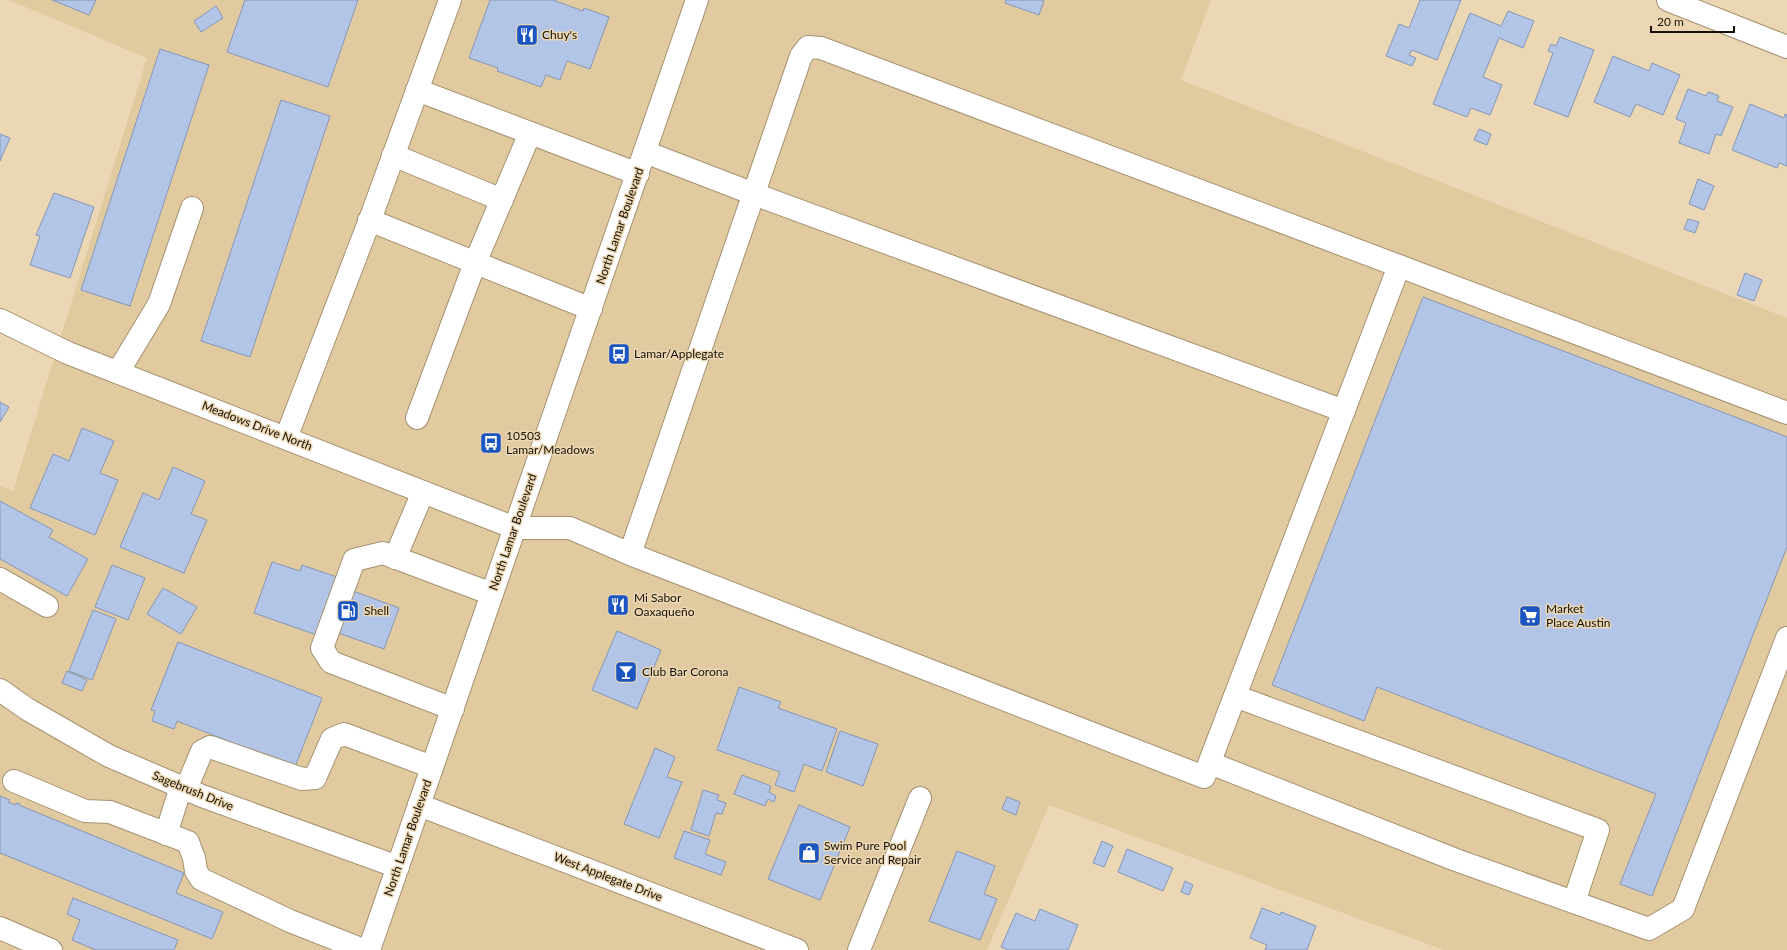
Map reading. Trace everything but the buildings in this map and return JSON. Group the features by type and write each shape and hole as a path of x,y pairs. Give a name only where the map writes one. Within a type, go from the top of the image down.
{"street":[{"path":"286,438 369,220 450,0"},
{"name":"North Lamar Boulevard","path":"369,950 697,0"},
{"path":"1668,0 1787,47"},
{"path":"630,554 801,56 808,47 821,48 1787,413"},
{"path":"417,90 638,174"},
{"path":"417,418 475,263 530,133"},
{"path":"645,152 754,194 1344,411"},
{"path":"393,155 502,200"},
{"path":"118,372 159,304 192,208"},
{"path":"369,220 591,309"},
{"path":"515,528 570,528 630,554 1204,777 1399,266"},
{"name":"Meadows Drive North","path":"0,320 68,353 515,528"},
{"path":"395,558 423,492"},
{"path":"453,709 331,662 322,648 354,560 383,553 492,594"},
{"path":"0,579 47,606"},
{"path":"1210,763 1456,860 1649,929 1683,909 1787,638"},
{"name":"Sagebrush Drive","path":"0,690 27,709 109,756 183,788 398,867"},
{"path":"1235,696 1598,830 1574,902"},
{"path":"166,834 183,788 202,751 210,747 302,779 315,778 332,739 344,734 432,767"},
{"path":"14,781 85,811 110,812 188,842 194,858 196,871 201,879 290,921 363,950"},
{"path":"859,950 920,798"},
{"name":"West Applegate Drive","path":"419,805 797,950"},
{"path":"0,928 51,950"}],"shaded area":[{"path":"9,0 1211,0 1181,80 1787,318 1787,950 1444,950 1049,805 987,950 0,950 0,485 13,491 147,58"}],"place":[{"name":"Chuy's","path":"527,35"},
{"name":"Lamar/Applegate","path":"619,354"},
{"name":"10503 Lamar/Meadows","path":"491,443"},
{"name":"Mi Sabor Oaxaqueño","path":"618,605"},
{"name":"Shell","path":"348,611"},
{"name":"Market Place Austin","path":"1530,616"},
{"name":"Club Bar Corona","path":"626,672"},
{"name":"Swim Pure Pool Service and Repair","path":"809,853"}]}
